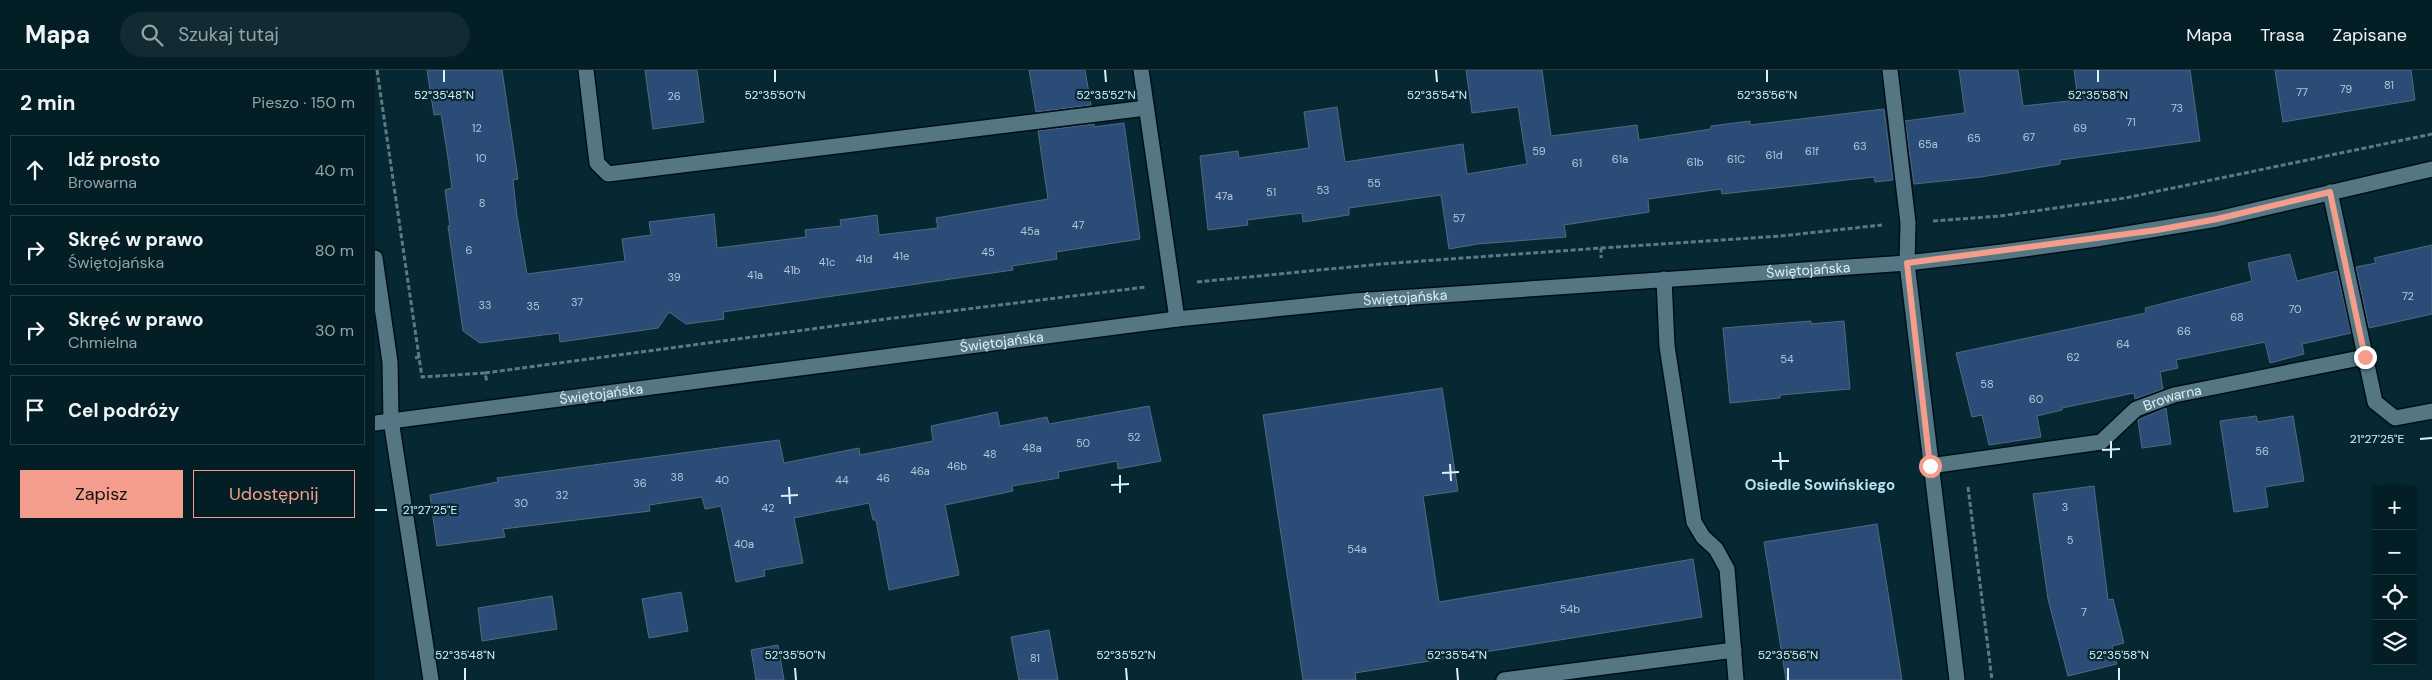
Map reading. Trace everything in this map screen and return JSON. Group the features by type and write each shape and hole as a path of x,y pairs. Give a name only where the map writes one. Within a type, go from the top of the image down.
{"street":[{"path":"585,70 597,162 608,174 1146,108"},
{"path":"1141,70 1177,319"},
{"path":"1890,70 1908,223 1907,263 1957,680"},
{"name":"Świętojańska","path":"375,423 1177,319 1363,300 1907,263 2157,230 2217,219 2432,169"},
{"path":"2330,192 2375,402 2395,418 2432,411"},
{"path":"375,258 390,362 391,420 431,680"},
{"path":"1664,279 1667,346 1694,522 1703,537 1716,549 1727,569 1736,680"},
{"name":"Browarna","path":"1930,466 2101,442 2136,409 2174,395 2365,357"},
{"path":"1504,680 1734,650"}],"path":[{"path":"377,70 419,357"},
{"path":"1601,248 1781,236 2000,216 2125,198 2432,134"},
{"path":"1965,461 1992,680"}],"building":[{"path":"427,70 502,70 518,179 513,180 517,216 527,274 625,261 622,239 651,235 649,222 714,214 717,248 806,237 805,230 841,226 840,220 877,215 879,235 938,228 936,218 1048,199 1038,131 1094,124 1094,127 1124,123 1140,239 1056,252 1057,259 1012,266 1013,270 723,312 724,319 686,324 669,312 658,328 560,342 559,333 480,343 463,331 448,226 450,226 445,190 452,188 447,151 441,114 434,115"},
{"path":"645,70 697,70 704,122 653,129"},
{"path":"1029,70 1085,70 1091,105 1036,112"},
{"path":"1466,70 1542,70 1551,136 1637,125 1639,140 1711,129 1711,126 1750,121 1750,125 1884,109 1893,180 1875,182 1874,177 1722,194 1721,189 1648,199 1649,212 1564,225 1566,237 1478,244 1449,249 1441,195 1349,208 1349,215 1303,222 1302,213 1247,220 1248,225 1208,230 1200,156 1238,151 1239,158 1309,148 1304,112 1337,107 1345,162 1463,144 1467,174 1527,164 1518,107 1472,113"},
{"path":"1959,70 2018,70 2023,106 2078,100 2074,70 2190,70 2200,141 2060,160 2060,164 1981,177 1914,184 1905,121 1965,113"},
{"path":"2275,70 2411,70 2415,100 2283,122"},
{"path":"2432,245 2432,314 2369,328 2356,267 2376,263 2374,258"},
{"path":"2290,254 2297,281 2337,271 2351,333 2302,344 2304,354 2270,363 2265,342 2176,360 2178,368 2160,372 2163,389 2135,399 2134,393 2062,408 2062,410 2037,416 2041,437 1989,445 1982,415 1972,417 1956,353 2146,313 2145,308 2252,281 2248,263"},
{"path":"1811,321 1811,324 1844,321 1850,389 1780,395 1780,398 1730,403 1723,328"},
{"path":"1442,388 1458,491 1423,496 1439,602 1693,559 1702,617 1355,673 1356,680 1303,680 1263,415"},
{"path":"1149,406 1161,461 1118,469 1117,461 1058,472 1059,478 1012,486 1013,491 945,505 959,575 889,590 876,520 873,520 869,503 794,518 803,563 764,570 765,576 736,582 721,506 705,509 702,497 649,505 650,511 503,529 505,537 437,546 430,495 498,482 497,478 779,440 784,463 859,448 860,455 933,441 931,426 997,412 1000,426 1047,417 1049,424"},
{"path":"2166,408 2171,444 2142,448 2138,420"},
{"path":"2256,416 2258,422 2293,416 2304,481 2265,487 2268,507 2234,512 2220,421"},
{"path":"2094,486 2108,600 2113,599 2124,643 2112,646 2117,664 2068,676 2048,599 2033,494"},
{"path":"1877,524 1902,680 1786,680 1764,542"},
{"path":"681,592 688,631 649,638 642,599"},
{"path":"552,596 557,629 482,641 478,608"},
{"path":"1049,630 1058,680 1019,680 1011,637"},
{"path":"778,645 784,680 756,680 751,650"}],"district":[{"name":"Osiedle Sowińskiego","path":"1820,485"}],"route":[{"path":"1930,466 1907,263 2157,230 2217,219 2330,192 2365,357"}]}
